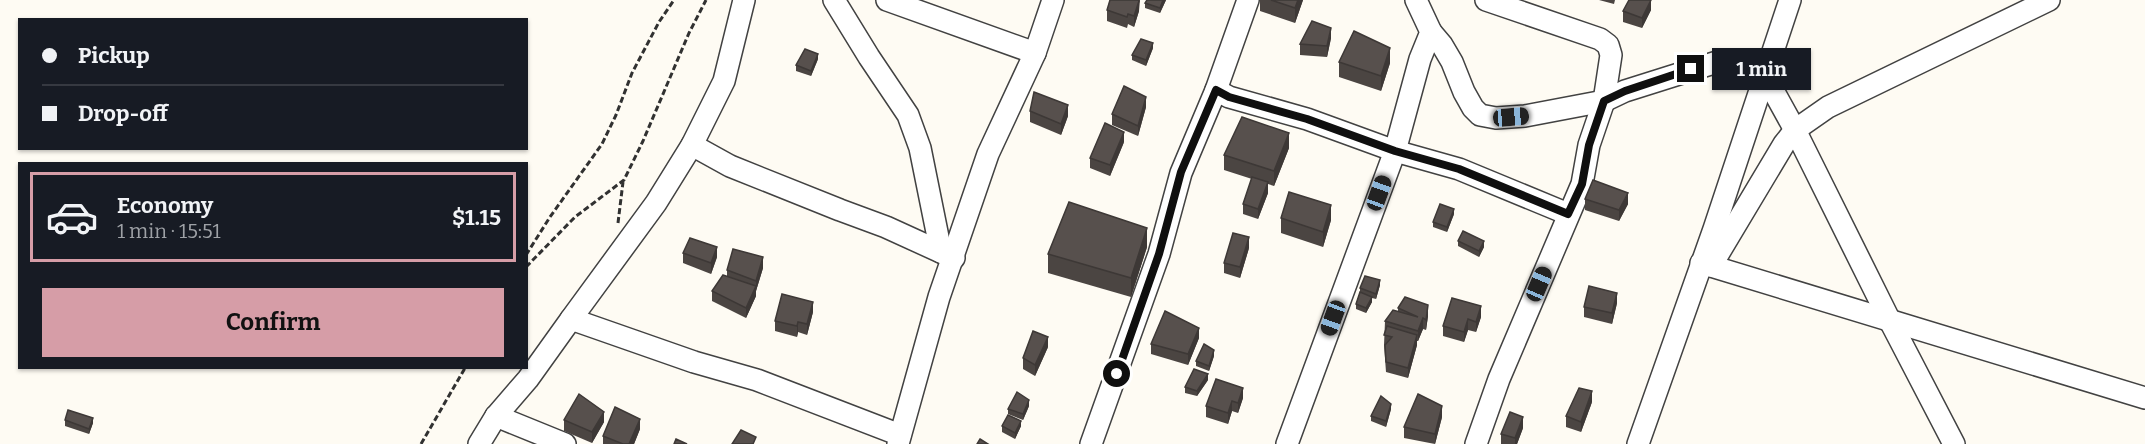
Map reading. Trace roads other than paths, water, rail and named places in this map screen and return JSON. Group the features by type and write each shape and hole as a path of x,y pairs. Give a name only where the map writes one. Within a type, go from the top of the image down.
{"street":[{"path":"480,444 496,416 528,379 656,204 692,145 724,81 740,24 744,0"},
{"path":"834,0 908,115 920,148 947,255"},
{"path":"887,0 1035,53"},
{"path":"571,319 694,362 757,380 899,440 936,309 947,255 988,154 1035,53 1053,0"},
{"path":"1091,444 1159,254 1181,172 1216,90 1248,0"},
{"path":"1416,0 1431,32 1452,62 1464,92 1480,115 1496,118 1526,116 1604,101 1625,91 1717,62 1742,60 1754,64 1764,74 1795,130 1954,444"},
{"path":"1476,444 1499,379 1582,184 1589,145 1604,101 1611,55 1608,45 1599,39 1486,0"},
{"path":"1638,444 1706,265 1764,74 1790,0"},
{"path":"1706,265 1795,130 1828,107 2049,0"},
{"path":"1287,444 1395,151 1420,59 1431,32"},
{"path":"1216,90 1229,97 1307,119 1395,151 1459,169 1568,214"},
{"path":"692,145 730,166 886,227 947,255"},
{"path":"1706,265 2145,398"},
{"path":"496,416 565,444"}]}
